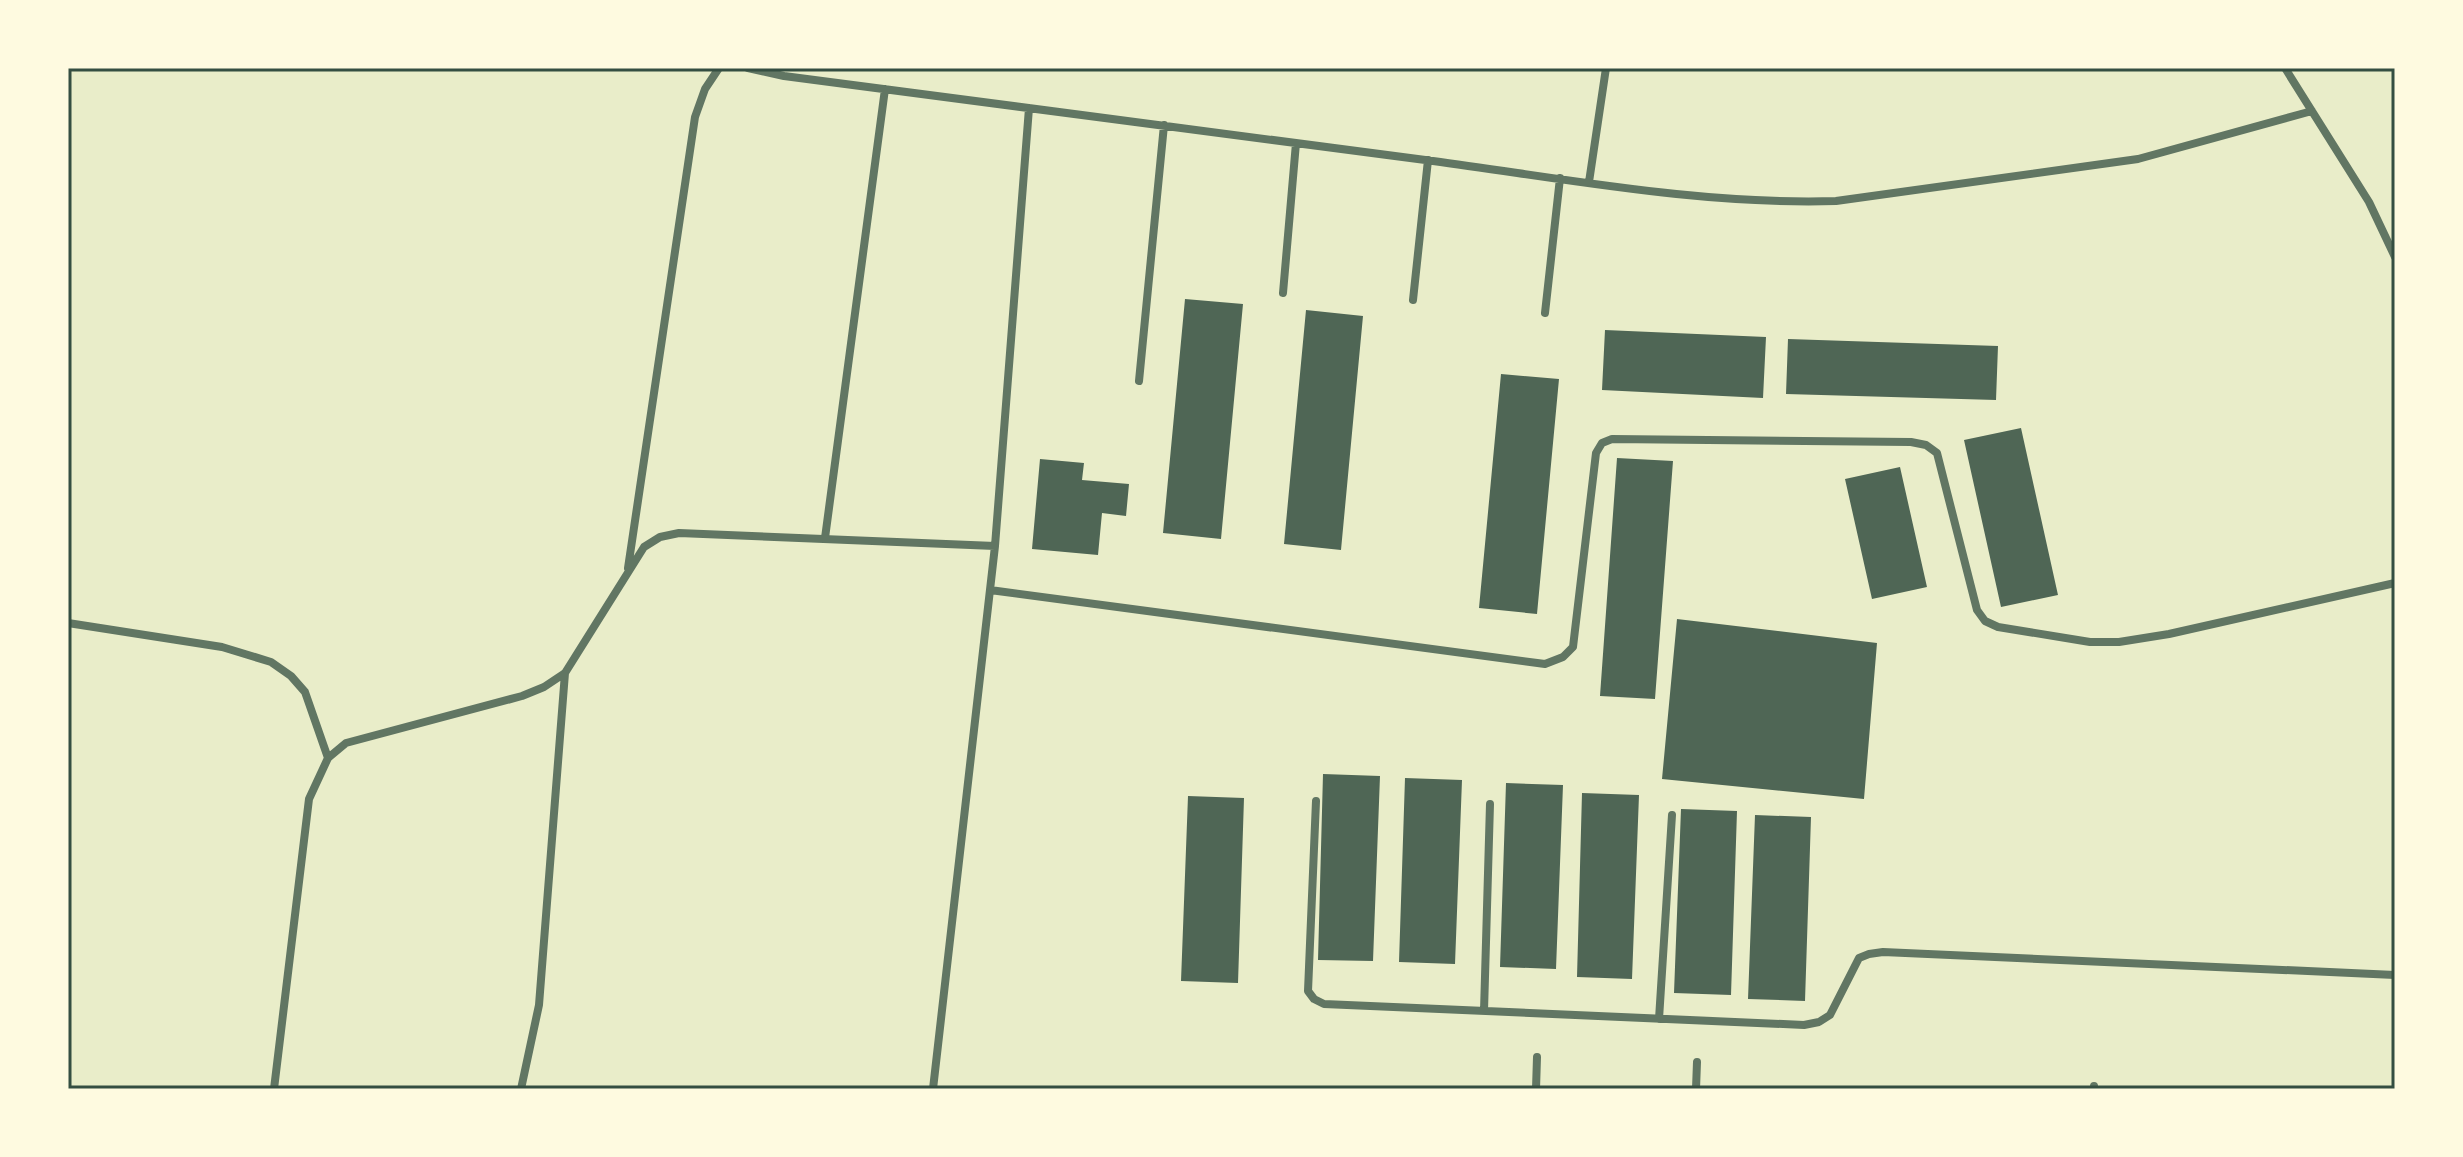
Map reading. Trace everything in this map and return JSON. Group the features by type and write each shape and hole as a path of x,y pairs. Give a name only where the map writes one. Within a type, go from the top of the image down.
{"street":[{"path":"628,570 695,117 705,89 719,68"},
{"path":"748,68 784,76 1730,200 1836,201 2138,159 2312,111"},
{"path":"1589,182 1606,68"},
{"path":"2285,68 2369,202 2395,257"},
{"path":"825,538 885,89"},
{"path":"933,1089 995,546 1029,108"},
{"path":"1139,381 1164,125"},
{"path":"1283,293 1296,143"},
{"path":"1413,300 1428,160"},
{"path":"1545,313 1560,178"},
{"path":"990,590 1545,664 1563,657 1573,647 1596,453 1602,443 1612,439 1911,442 1926,445 1937,453 1977,610 1985,621 1998,627 2090,642 2119,642 2169,634 2395,583"},
{"path":"274,1089 309,799 328,758 346,743 522,696 544,687 565,673 644,547 660,537 679,533 995,546"},
{"path":"68,623 222,647 271,662 291,676 305,692 328,758"},
{"path":"521,1089 539,1005 565,673"},
{"path":"1316,801 1308,991 1314,999 1324,1004 1804,1025 1819,1022 1830,1015 1859,958 1883,952 2395,975"},
{"path":"1484,1011 1490,804"},
{"path":"1659,1019 1672,815"},
{"path":"1536,1089 1537,1057"},
{"path":"1696,1089 1697,1062"}],"building":[{"path":"1185,299 1243,304 1221,539 1163,533"},
{"path":"1306,310 1363,316 1341,550 1284,544"},
{"path":"1605,330 1766,337 1763,398 1602,390"},
{"path":"1788,339 1998,346 1996,400 1786,394"},
{"path":"1501,374 1559,379 1537,614 1479,608"},
{"path":"2021,428 2058,595 2001,607 1964,440"},
{"path":"1617,458 1673,461 1655,699 1600,696"},
{"path":"1040,459 1084,463 1082,480 1129,484 1126,516 1102,513 1098,555 1032,549"},
{"path":"1900,467 1927,587 1872,599 1845,479"},
{"path":"1677,619 1877,643 1864,799 1662,779"},
{"path":"1323,774 1380,776 1373,961 1318,960"},
{"path":"1405,778 1462,780 1455,964 1399,962"},
{"path":"1506,783 1563,785 1556,969 1500,967"},
{"path":"1582,793 1639,795 1632,979 1577,977"},
{"path":"1188,796 1244,798 1238,983 1181,981"},
{"path":"1681,809 1737,811 1731,995 1674,993"},
{"path":"1755,815 1811,817 1805,1001 1748,999"}]}
